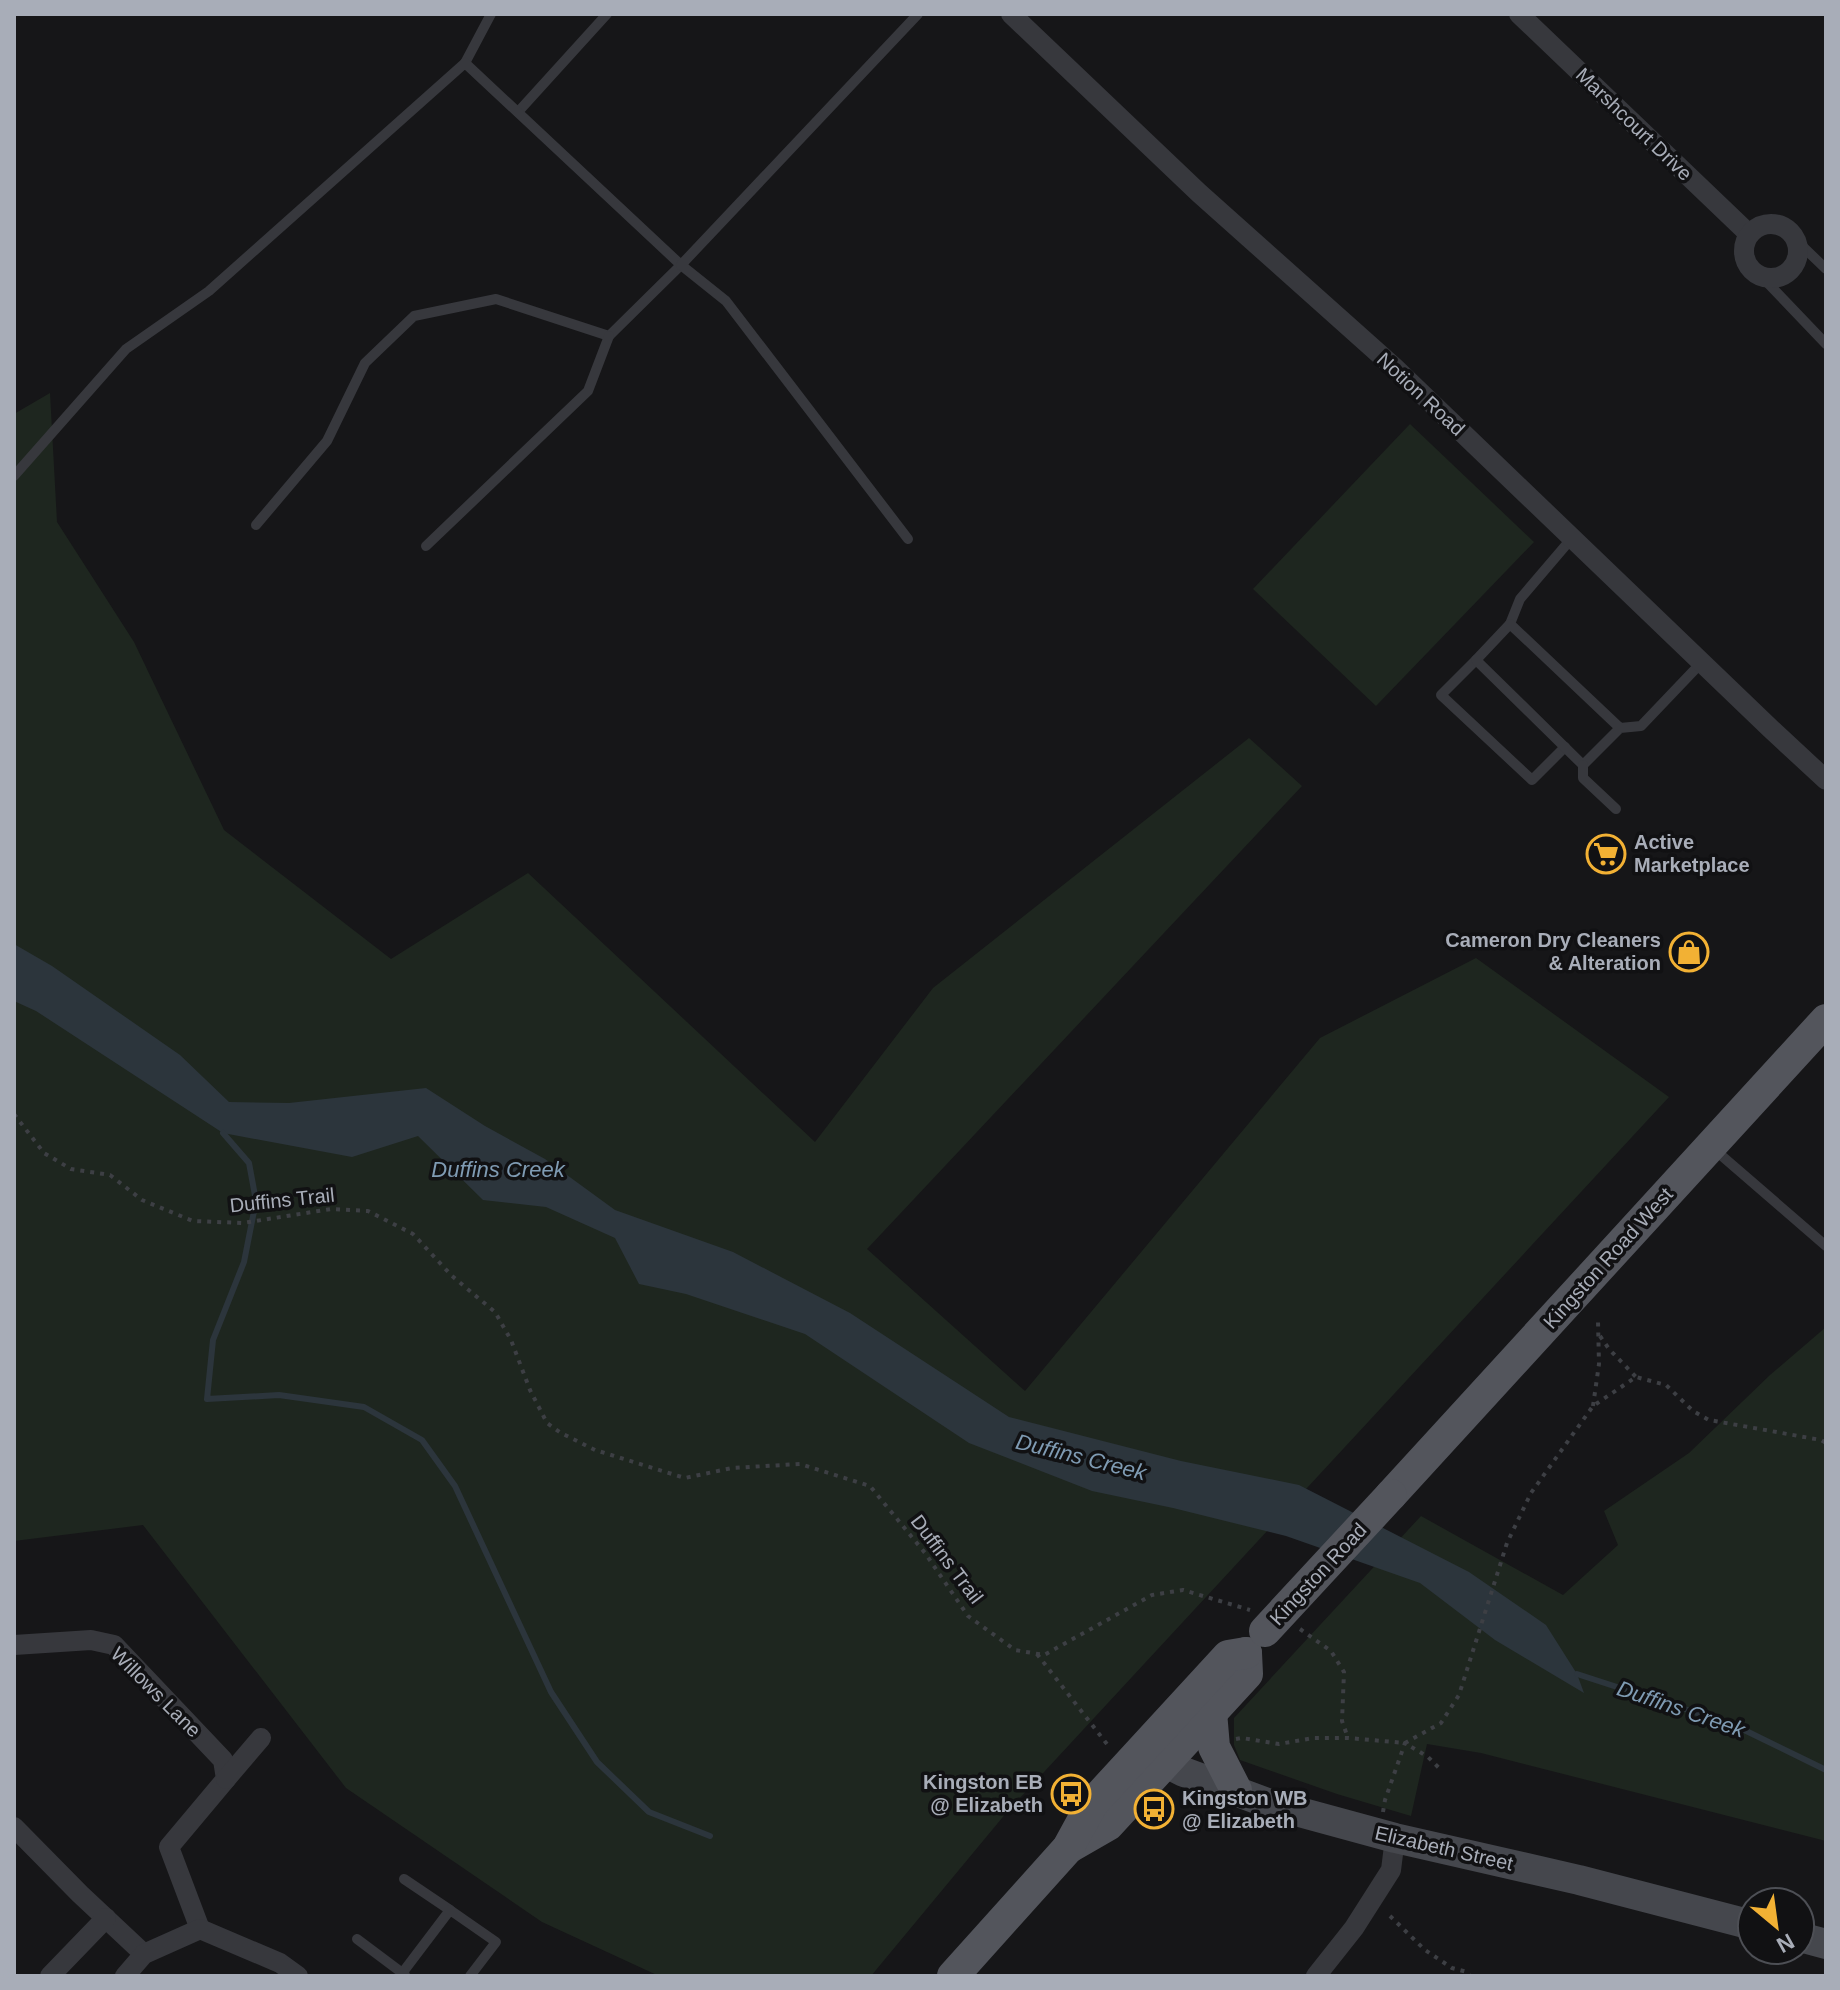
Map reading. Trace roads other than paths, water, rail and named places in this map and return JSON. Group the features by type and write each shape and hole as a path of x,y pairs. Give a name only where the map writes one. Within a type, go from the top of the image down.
{"main road":[{"name":"Kingston Road West","path":"1391,1495 1826,1020"},
{"name":"Kingston Road","path":"1246,1653 1391,1495"},
{"path":"953,1976 1068,1848 1092,1804 1211,1712 1247,1674 1246,1653 1228,1656 1155,1755"},
{"path":"1211,1712 1214,1747 1236,1790"}],"street":[{"name":"Notion Road","path":"1011,14 1199,193 1395,368 1826,780"},
{"name":"Marshcourt Drive","path":"1519,14 1749,234"},
{"path":"1765,223 1784,226 1797,241 1798,256 1791,270 1777,277 1762,277 1751,270 1744,259 1744,246 1749,234 1765,223"},
{"name":"Willows Lane","path":"14,1645 91,1640 114,1645 223,1760 226,1779"},
{"path":"261,1738 169,1847 200,1929 280,1963 298,1976"},
{"name":"Elizabeth Street","path":"1155,1755 1184,1772 1270,1804 1389,1825 1579,1880 1736,1921"},
{"path":"1316,1976 1354,1928 1391,1870 1389,1825"},
{"path":"14,1827 144,1954"},
{"path":"50,1976 106,1918"},
{"path":"125,1976 144,1954 200,1929"}],"lane":[{"path":"14,476 126,349 209,291 465,63 491,14"},
{"path":"518,112 607,14"},
{"path":"426,546 588,391 609,336 681,265 918,14"},
{"path":"465,63 681,265 726,301 908,539"},
{"path":"1797,241 1826,269"},
{"path":"1762,277 1826,344"},
{"path":"256,525 327,441 365,363 414,316 496,299 609,336"},
{"path":"1565,747 1532,780 1441,695 1510,624 1520,599 1572,538"},
{"path":"1510,624 1620,728"},
{"path":"1476,660 1583,765"},
{"path":"1616,809 1583,778 1583,765 1620,728 1641,726 1702,662"},
{"path":"1711,1146 1826,1246"},
{"path":"404,1879 496,1942 470,1976"},
{"path":"357,1939 403,1975 450,1910"}],"water":[{"name":"Duffins Creek","path":"14,944 52,966 180,1055 229,1102 289,1103 426,1088 485,1126 545,1159 615,1210 733,1252 850,1313 1009,1417 1181,1461 1299,1485 1469,1572 1546,1625 1577,1674 1584,1693 1495,1640 1420,1583 1286,1536 1092,1491 969,1443 805,1334 686,1294 639,1284 615,1238 546,1207 483,1200 418,1136 352,1157 223,1133 36,1011 14,1001"}],"waterway":[{"path":"223,1133 249,1163 256,1201 244,1262 213,1340 207,1399 279,1395 364,1407 422,1440 455,1486 551,1692 597,1762 649,1812 710,1836"},
{"name":"Duffins Creek","path":"1577,1674 1734,1725 1826,1770"}],"place":[{"name":"Active Marketplace","path":"1606,854"},
{"name":"Cameron Dry Cleaners & Alteration","path":"1689,952"},
{"name":"Kingston EB @ Elizabeth","path":"1071,1794"},
{"name":"Kingston WB @ Elizabeth","path":"1154,1809"}]}
